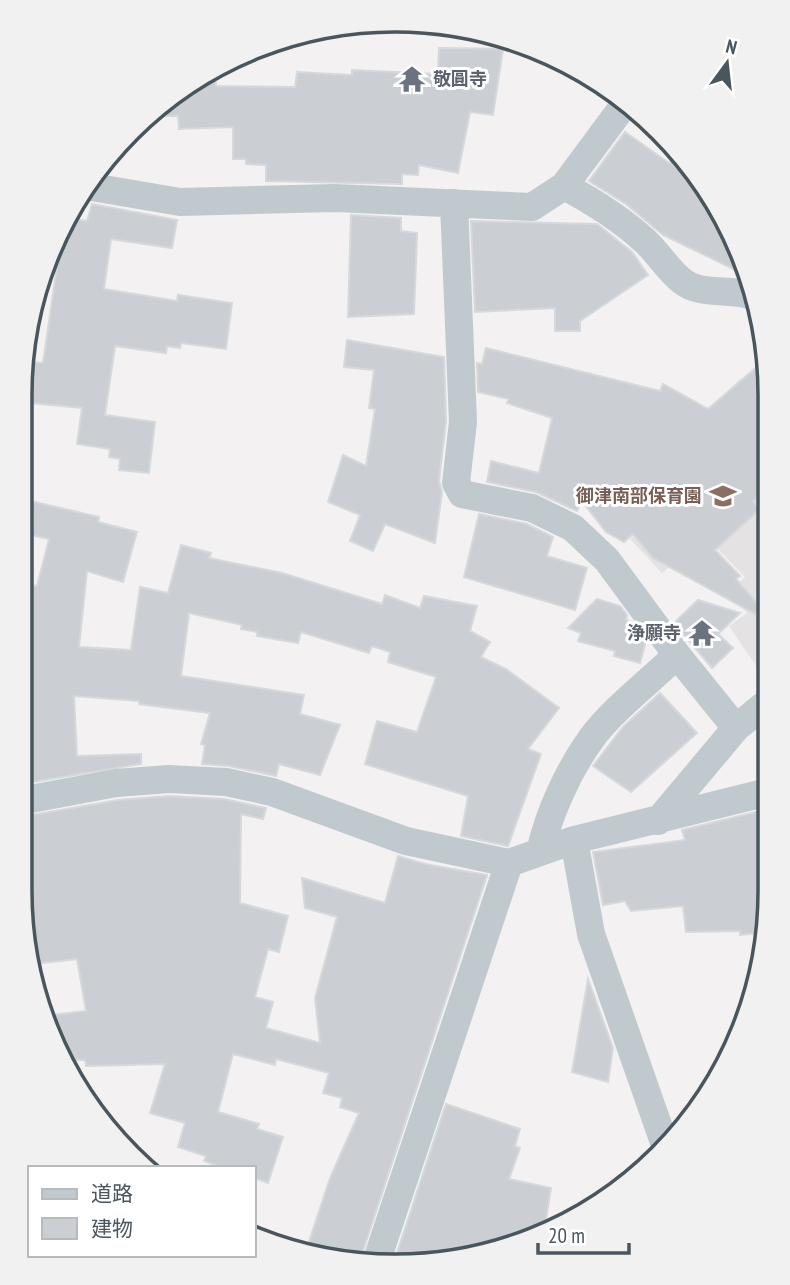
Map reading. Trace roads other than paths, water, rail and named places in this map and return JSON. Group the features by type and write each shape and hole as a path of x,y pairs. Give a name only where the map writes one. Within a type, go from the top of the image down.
{"street":[{"path":"97,188 180,202 335,198 532,207 564,186 620,110"},
{"path":"564,186 607,209 647,243 684,283 711,291 743,292"},
{"path":"454,202 463,422 456,484 462,494 532,508 573,528 607,560 677,655 736,728"},
{"path":"540,852 545,829 570,775 592,737 677,655"},
{"path":"658,821 736,728 758,710"},
{"path":"32,799 116,783 169,779 226,782 272,792 406,841 509,863 574,840 758,795"},
{"path":"574,840 592,934 662,1136"},
{"path":"379,1253 509,863"}],"place":[{"name":"敬圓寺","path":"412,79"},
{"name":"御津南部保育園","path":"723,496"},
{"name":"浄願寺","path":"702,633"}]}
